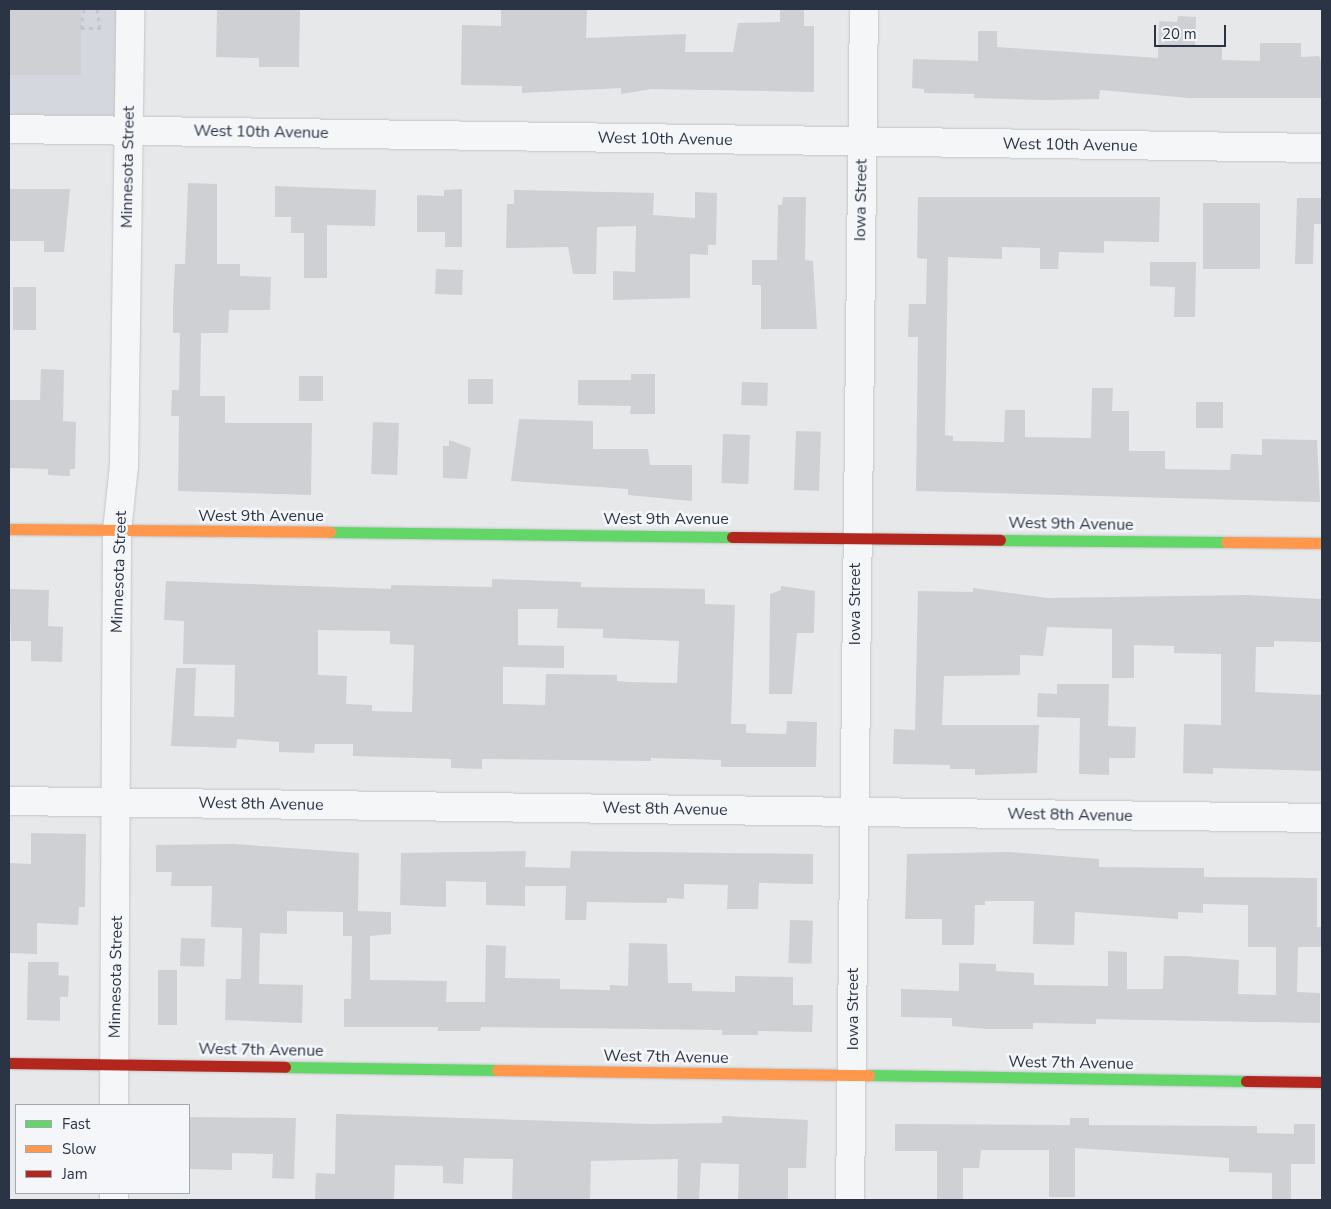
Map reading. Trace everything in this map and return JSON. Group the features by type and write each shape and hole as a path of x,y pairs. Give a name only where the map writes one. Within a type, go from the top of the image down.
{"main road":[{"name":"West 9th Avenue","path":"9,529 1322,543"},
{"name":"West 7th Avenue","path":"9,1063 1322,1082"}],"street":[{"name":"Minnesota Street","path":"114,1104 118,802 117,531 124,465 130,9"},
{"name":"Iowa Street","path":"850,1200 853,1076 855,537 864,9"},
{"name":"West 10th Avenue","path":"9,129 1322,148"},
{"name":"West 8th Avenue","path":"9,800 1322,818"}],"path":[{"path":"84,9 81,28 100,28 97,9"}],"shaded area":[{"path":"9,9 130,9 130,129 9,129"}],"building":[{"path":"9,9 81,9 81,75 9,75"},
{"path":"217,9 300,9 299,67 259,67 259,58 216,57"},
{"path":"501,9 587,9 586,38 686,34 685,52 733,52 738,23 780,22 780,9 804,9 804,26 814,26 814,92 651,89 621,94 621,88 522,93 522,86 461,85 462,25 501,26"},
{"path":"1178,16 1196,17 1195,47 1222,47 1222,60 1260,61 1260,43 1301,43 1301,57 1319,56 1322,64 1322,98 1189,98 1100,90 1099,99 1045,100 974,98 974,94 924,93 924,89 912,88 913,59 978,61 978,31 997,31 997,47 1158,58 1159,21 1177,22"},
{"path":"188,183 217,184 217,264 240,264 240,276 271,277 270,310 229,310 228,333 201,333 200,396 225,396 225,423 312,423 311,495 178,491 179,416 171,416 172,390 179,390 180,333 173,333 173,306 175,264 185,264"},
{"path":"275,186 376,190 375,226 327,225 327,278 304,278 304,233 291,233 291,217 275,217"},
{"path":"9,189 70,189 64,252 44,252 44,241 9,241"},
{"path":"462,189 462,247 445,247 445,232 417,232 417,195 444,196 444,190"},
{"path":"514,190 654,193 653,215 695,218 695,192 717,193 716,245 708,245 708,255 690,254 690,298 613,300 613,271 635,272 636,226 597,227 596,274 573,274 568,247 506,248 507,204 514,204"},
{"path":"783,197 806,197 805,260 813,261 817,329 761,329 761,285 752,285 752,260 777,260 778,205 782,205"},
{"path":"918,197 1160,197 1159,242 1104,241 1104,253 1059,252 1058,269 1040,269 1040,248 1002,247 1002,259 948,257 945,435 953,436 953,441 1004,442 1005,410 1025,410 1025,437 1091,438 1092,388 1113,388 1112,411 1129,411 1129,451 1165,451 1165,469 1230,470 1231,454 1262,455 1262,439 1317,440 1320,502 916,491 918,337 908,337 909,304 926,304 927,259 917,258"},
{"path":"1297,198 1322,198 1322,224 1314,224 1313,264 1295,264"},
{"path":"1203,203 1260,203 1260,269 1203,269"},
{"path":"1150,262 1196,262 1195,317 1174,317 1175,287 1150,286"},
{"path":"436,269 463,270 462,295 435,294"},
{"path":"13,287 36,287 36,330 13,330"},
{"path":"41,369 64,370 63,421 76,422 75,469 70,469 70,476 48,475 48,469 9,468 9,400 40,400"},
{"path":"631,374 655,374 655,414 630,414 631,406 578,405 578,380 631,380"},
{"path":"299,376 323,376 323,401 299,401"},
{"path":"468,379 493,379 493,404 468,404"},
{"path":"742,382 768,383 767,406 741,405"},
{"path":"1196,402 1223,402 1223,428 1196,428"},
{"path":"519,419 593,421 593,449 648,449 650,465 692,465 692,501 628,495 628,489 511,481"},
{"path":"373,422 399,423 397,475 371,474"},
{"path":"796,431 821,432 819,491 794,490"},
{"path":"723,434 750,435 748,484 721,483"},
{"path":"449,440 471,448 467,479 443,478 443,446 449,446"},
{"path":"492,579 581,582 581,587 705,589 705,604 735,605 731,724 746,724 746,733 786,734 787,721 817,722 816,767 721,767 721,760 651,758 651,761 482,759 482,769 451,768 451,759 353,756 353,744 315,744 314,753 279,752 279,742 237,739 236,748 171,746 176,668 196,668 194,716 234,717 235,665 183,664 184,621 164,620 166,581 391,589 391,585 492,587","holes":["518,609 558,609 557,628 603,629 603,638 679,641 677,683 617,681 617,675 546,674 545,705 503,704 503,667 564,668 564,646 518,645","318,630 390,631 390,644 414,645 412,712 372,711 372,705 346,704 347,676 318,675"]},
{"path":"781,586 815,591 814,633 797,633 792,694 769,694 770,594 781,590"},
{"path":"973,588 1047,598 1246,595 1322,599 1322,642 1274,641 1274,647 1256,647 1255,692 1322,695 1322,771 1213,768 1213,774 1183,773 1184,724 1221,725 1221,654 1174,653 1174,646 1134,645 1134,678 1112,678 1112,629 1047,627 1043,656 1020,655 1020,675 944,676 942,725 1039,725 1037,773 975,775 975,769 950,769 950,765 893,764 894,729 915,730 918,591 973,592"},
{"path":"9,589 49,590 48,626 63,627 62,662 31,661 31,641 11,641"},
{"path":"1057,684 1109,684 1108,726 1136,727 1135,758 1109,758 1109,775 1079,774 1080,718 1037,717 1038,693 1057,694"},
{"path":"31,833 86,834 85,907 79,907 78,925 37,923 37,954 10,953 9,863 31,864"},
{"path":"235,844 359,853 358,911 391,912 391,934 370,936 370,980 447,981 446,1002 485,1002 486,945 506,946 505,978 560,979 560,989 610,990 610,985 628,986 629,943 667,944 668,983 692,983 692,991 735,992 735,976 793,977 793,1005 813,1005 812,1032 758,1031 758,1035 722,1035 722,1030 481,1027 480,1031 438,1031 438,1027 344,1027 344,999 351,999 352,936 343,936 343,912 287,911 287,934 260,933 259,984 303,985 302,1023 225,1020 226,979 241,979 242,928 211,927 212,886 171,886 172,872 156,872 156,845"},
{"path":"526,851 525,867 570,868 571,851 813,854 813,884 759,883 758,909 727,909 728,885 684,884 684,899 667,898 667,903 587,902 586,920 565,920 566,886 525,886 525,906 486,905 486,882 446,881 446,907 400,905 401,853"},
{"path":"1009,852 1099,859 1099,867 1204,868 1204,877 1317,878 1317,927 1322,927 1322,947 1298,947 1297,992 1320,993 1320,1023 1096,1019 1096,1024 1033,1023 1033,1029 986,1029 952,1026 952,1018 901,1017 901,989 959,991 959,963 996,964 996,971 1034,973 1034,985 1108,986 1108,951 1127,952 1127,989 1163,989 1164,956 1184,956 1239,960 1238,994 1276,995 1276,947 1248,947 1248,905 1203,904 1203,913 1178,912 1178,919 1075,912 1074,945 1033,944 1034,901 985,901 985,905 975,905 974,945 942,945 942,919 905,919 907,854"},
{"path":"790,920 813,921 811,964 788,963"},
{"path":"181,938 205,939 204,967 180,966"},
{"path":"28,962 59,962 58,975 69,976 68,997 60,997 60,1021 27,1020"},
{"path":"158,970 177,970 177,1025 158,1025"},
{"path":"336,1114 651,1124 722,1123 722,1116 808,1120 806,1168 788,1168 788,1200 738,1200 739,1164 701,1163 699,1200 677,1200 678,1159 591,1161 590,1200 512,1200 513,1159 464,1158 463,1184 443,1183 443,1166 395,1165 394,1200 315,1199 316,1173 335,1174"},
{"path":"190,1117 296,1118 294,1179 272,1178 273,1154 232,1153 232,1170 190,1169"},
{"path":"1070,1118 1089,1118 1089,1125 1257,1126 1257,1133 1294,1134 1294,1124 1315,1124 1315,1164 1291,1164 1291,1200 1272,1200 1272,1173 1229,1172 1229,1158 1075,1148 1075,1197 1049,1197 1049,1150 981,1150 979,1168 963,1168 963,1200 937,1200 937,1151 895,1151 895,1124 1070,1125"}],"traffic: fast":[{"path":"330,532 732,537"},
{"path":"1000,540 1226,542"},
{"path":"285,1067 497,1070"},
{"path":"869,1075 1246,1081"}],"traffic: slow":[{"path":"9,529 330,532"},
{"path":"1226,542 1322,543"},
{"path":"497,1070 869,1075"}],"traffic: jam":[{"path":"732,537 1000,540"},
{"path":"9,1063 285,1067"},
{"path":"1246,1081 1322,1082"}]}
